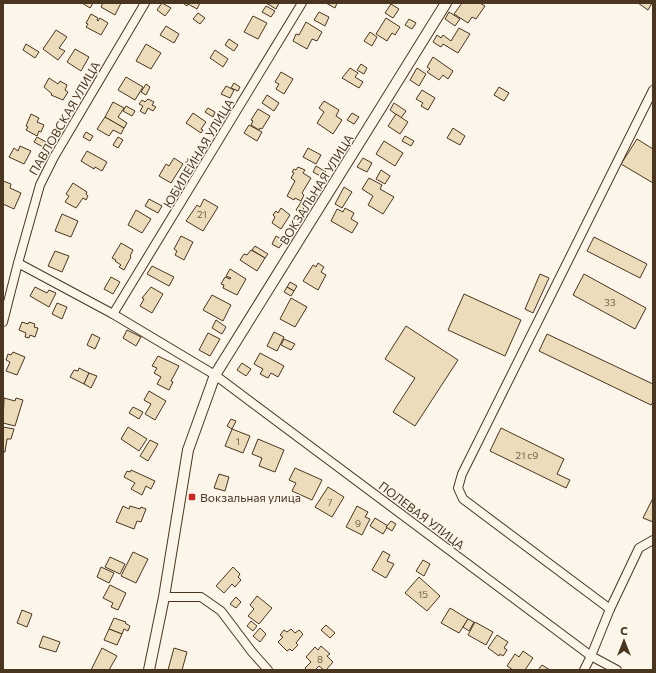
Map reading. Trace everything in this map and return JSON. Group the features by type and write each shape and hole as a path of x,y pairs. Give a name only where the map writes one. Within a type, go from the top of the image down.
{"street":[{"name":"ПАВЛОВСКАЯ УЛИЦА","path":"3,322 40,185 54,157 146,3"},
{"name":"ЮБИЛЕЙНАЯ УЛИЦА","path":"114,314 302,3"},
{"name":"ВОКЗАЛЬНАЯ УЛИЦА","path":"149,670 164,597 188,450 215,375 446,3"},
{"path":"610,610 463,499 458,488 462,474 653,90"},
{"name":"ПОЛЕВАЯ УЛИЦА","path":"18,263 114,314 215,375 591,656 617,670"},
{"path":"584,670 639,548 653,540"},
{"path":"164,597 200,597 221,611 252,652 268,670"}],"building":[{"path":"82,3 93,3 90,8"},
{"path":"103,3 121,3 115,15 101,7"},
{"path":"162,3 171,8 165,16 157,10"},
{"path":"183,3 200,3 197,9"},
{"path":"266,3 279,3 276,9"},
{"path":"326,3 337,3 335,8"},
{"path":"462,3 480,3 485,6 476,19 472,17 468,23 454,14"},
{"path":"638,3 652,3 648,10"},
{"path":"391,4 399,9 393,18 385,13"},
{"path":"266,6 275,11 271,17 262,12"},
{"path":"319,12 329,17 325,26 314,20"},
{"path":"449,12 460,19 455,26 445,19"},
{"path":"198,13 205,18 200,24 193,19"},
{"path":"91,14 98,18 98,21 100,18 108,23 101,35 86,27 88,24 86,23"},
{"path":"253,16 267,23 258,39 244,32"},
{"path":"386,18 400,27 395,35 392,33 387,41 376,34"},
{"path":"409,19 416,23 412,29 405,25"},
{"path":"306,22 322,32 317,41 312,39 307,49 293,41 296,34 299,35"},
{"path":"166,26 179,34 174,43 160,35"},
{"path":"459,28 470,34 458,53 443,44 441,47 433,42 437,35 441,38 443,35 451,41"},
{"path":"56,30 67,37 59,48 65,51 58,60 43,49"},
{"path":"370,32 377,37 372,46 364,41"},
{"path":"229,39 238,45 234,51 225,45"},
{"path":"26,44 39,52 35,58 23,50"},
{"path":"146,44 161,53 151,69 136,61"},
{"path":"75,49 89,57 81,71 67,62"},
{"path":"215,50 228,59 223,67 210,58"},
{"path":"433,57 453,71 448,79 443,75 439,80 427,72 430,69 427,67"},
{"path":"361,64 367,68 364,74 357,70"},
{"path":"350,68 358,73 355,77 363,82 359,88 342,78"},
{"path":"417,68 426,74 419,86 410,80"},
{"path":"281,72 293,79 284,94 276,89 279,84 275,82"},
{"path":"126,77 143,87 135,100 118,90"},
{"path":"49,78 58,84 60,81 67,85 65,90 68,92 63,100 51,95 52,94 44,87"},
{"path":"234,83 240,87 238,91 231,88"},
{"path":"146,84 150,87 146,95 141,92"},
{"path":"226,86 234,90 230,98 221,94"},
{"path":"499,87 509,93 504,101 494,95"},
{"path":"422,90 435,98 428,110 421,106 423,103 416,99"},
{"path":"267,95 279,103 274,111 262,103"},
{"path":"148,99 154,102 152,105 156,107 153,111 148,108 145,114 140,111 143,106 139,104 142,100 145,102"},
{"path":"324,101 339,110 336,116 342,120 333,134 317,123 324,112 319,108"},
{"path":"113,102 124,108 118,117 127,123 124,128 105,117"},
{"path":"394,103 406,111 401,118 390,110"},
{"path":"126,106 135,111 132,116 123,111"},
{"path":"208,108 215,112 213,117 205,112"},
{"path":"258,109 270,116 262,129 260,128 259,130 251,125 253,121 251,120"},
{"path":"193,113 206,122 201,129 203,130 201,133 186,123"},
{"path":"352,113 359,117 354,124 347,120"},
{"path":"31,114 39,118 37,122 44,125 41,132 39,131 37,136 26,130"},
{"path":"396,114 408,122 400,134 388,126"},
{"path":"105,117 124,128 121,134 113,130 109,136 97,129"},
{"path":"249,125 262,132 257,141 244,133"},
{"path":"453,128 465,136 460,145 447,138"},
{"path":"86,132 93,136 90,141 83,137"},
{"path":"405,136 414,141 411,146 402,141"},
{"path":"37,137 46,142 43,147 34,142"},
{"path":"118,137 123,140 118,148 113,145"},
{"path":"637,139 653,149 653,183 621,164"},
{"path":"384,141 403,153 395,166 376,154"},
{"path":"20,146 31,151 24,164 9,157 14,148 18,151"},
{"path":"308,148 321,155 316,164 303,157"},
{"path":"87,151 107,162 102,171 95,167 94,169 81,161"},
{"path":"174,158 183,164 171,183 159,176 166,164 169,166"},
{"path":"363,158 372,163 367,172 357,167"},
{"path":"316,166 326,172 322,177 313,172"},
{"path":"298,167 305,170 303,173 311,178 302,193 304,195 301,201 295,198 294,200 287,196 295,181 291,178 294,173 292,172"},
{"path":"381,170 390,176 385,184 376,179"},
{"path":"369,178 382,185 380,189 394,197 383,214 368,205 373,196 362,189"},
{"path":"3,181 11,184 10,188 21,193 14,209 3,204"},
{"path":"73,183 87,192 86,194 88,196 86,200 83,198 76,208 65,202 69,196 66,194"},
{"path":"344,187 352,192 342,208 335,204"},
{"path":"149,199 162,206 158,213 145,206"},
{"path":"204,199 218,207 203,231 186,221 197,205 200,207"},
{"path":"301,202 306,204 301,213 296,210"},
{"path":"281,208 290,215 281,229 272,223 275,217 273,215 276,211 278,213"},
{"path":"345,208 354,213 351,219 358,223 352,233 331,221 337,209 343,212"},
{"path":"136,210 151,219 142,233 128,225"},
{"path":"62,214 78,221 71,237 55,231"},
{"path":"181,236 193,242 184,260 175,255 177,251 174,249"},
{"path":"276,236 284,241 279,248 272,244"},
{"path":"594,237 647,264 640,278 587,251"},
{"path":"121,243 133,250 124,270 119,267 121,265 115,261 116,260 112,258"},
{"path":"255,246 268,254 265,258 252,250"},
{"path":"251,250 265,258 257,271 240,260 244,254 247,255"},
{"path":"55,251 69,256 62,272 48,266"},
{"path":"318,263 324,267 321,272 326,275 318,290 303,281 313,265 316,267"},
{"path":"152,266 174,277 169,286 147,274"},
{"path":"230,269 246,279 237,295 223,288 224,285 221,284 225,277 231,278 226,276"},
{"path":"540,274 549,278 533,313 525,309"},
{"path":"584,274 646,308 635,329 573,295"},
{"path":"111,277 120,282 113,294 104,289"},
{"path":"290,282 297,286 294,291 287,287"},
{"path":"35,287 47,293 49,290 56,293 49,307 30,296"},
{"path":"151,287 163,294 152,313 140,306 144,299 142,298"},
{"path":"287,287 294,291 291,296 284,292"},
{"path":"464,294 521,320 505,356 448,330"},
{"path":"212,295 231,305 223,321 203,310"},
{"path":"291,298 307,307 295,327 280,319"},
{"path":"57,303 67,307 62,319 52,314"},
{"path":"216,320 226,327 222,334 212,328"},
{"path":"22,322 35,324 34,327 38,328 35,337 30,335 29,338 25,337 26,333 19,330"},
{"path":"406,326 458,360 415,426 393,412 415,378 385,359"},
{"path":"127,330 141,337 136,346 123,338"},
{"path":"274,332 284,337 277,351 267,346"},
{"path":"208,333 220,339 210,356 199,350"},
{"path":"92,334 100,338 95,349 87,345"},
{"path":"547,334 653,384 653,402 651,405 539,351"},
{"path":"284,339 295,344 291,350 281,345"},
{"path":"13,352 25,357 17,375 6,371 10,362 6,360 8,354 11,355"},
{"path":"260,353 284,366 278,377 271,373 268,378 260,374 263,369 254,364"},
{"path":"158,356 179,366 171,381 173,382 169,390 157,384 161,377 154,373 157,368 152,366"},
{"path":"242,363 251,369 246,376 237,370"},
{"path":"79,368 89,373 84,384 70,377 74,370 78,371"},
{"path":"89,373 97,376 91,388 84,384"},
{"path":"149,391 166,401 155,420 145,414 151,404 144,400"},
{"path":"4,398 15,401 16,398 23,400 15,426 3,423"},
{"path":"133,407 143,412 139,419 129,413"},
{"path":"231,419 236,421 232,429 227,426"},
{"path":"3,427 14,429 11,439 7,439 5,452 3,452"},
{"path":"128,427 147,439 139,451 121,439"},
{"path":"501,428 564,459 557,474 570,480 566,488 490,451"},
{"path":"232,429 250,436 243,453 225,446"},
{"path":"258,439 284,450 275,472 259,466 262,458 252,454"},
{"path":"150,440 158,444 148,461 140,456"},
{"path":"295,468 322,480 312,500 292,491 296,483 289,480"},
{"path":"131,470 155,481 151,489 146,486 142,495 131,489 135,483 124,477 127,471 130,472"},
{"path":"219,474 229,477 225,491 214,488"},
{"path":"328,487 344,497 332,517 315,507"},
{"path":"653,498 653,522 643,518"},
{"path":"123,506 129,509 130,506 146,509 141,522 137,521 134,529 116,522"},
{"path":"357,506 368,512 365,517 370,519 362,535 346,527"},
{"path":"375,518 388,526 383,534 370,526"},
{"path":"391,521 396,524 392,531 386,527"},
{"path":"383,551 390,555 387,561 394,564 386,578 372,570"},
{"path":"133,552 148,559 136,583 121,576"},
{"path":"110,557 125,564 120,574 105,567"},
{"path":"423,560 430,564 424,576 416,571"},
{"path":"101,567 114,573 109,583 97,577"},
{"path":"233,567 240,574 238,577 241,580 235,587 232,584 224,593 216,586"},
{"path":"419,577 440,596 427,611 405,593"},
{"path":"110,585 126,593 118,610 111,607 113,603 103,598"},
{"path":"257,596 272,608 259,624 248,616 254,609 250,605"},
{"path":"236,597 241,602 236,608 230,604"},
{"path":"450,608 468,619 459,633 441,623"},
{"path":"22,610 32,614 27,627 17,623"},
{"path":"114,618 126,622 125,623 130,626 128,631 124,629 122,634 109,629"},
{"path":"468,619 474,622 469,631 463,627"},
{"path":"251,621 257,626 253,631 247,626"},
{"path":"475,622 493,632 486,645 468,635"},
{"path":"326,625 335,633 330,638 321,630"},
{"path":"260,628 266,634 260,642 253,636"},
{"path":"109,629 122,634 117,645 104,640"},
{"path":"291,629 295,633 299,630 303,634 296,643 298,645 292,651 290,649 287,651 278,642 283,637 280,635 284,630 287,632"},
{"path":"497,635 508,642 504,648 507,650 503,656 500,654 499,656 488,648"},
{"path":"43,636 60,642 56,652 39,647"},
{"path":"321,646 330,654 327,656 333,662 326,670 319,666 315,670 307,670 305,668 311,662 306,657 315,647 318,650"},
{"path":"102,648 117,656 109,670 91,670"},
{"path":"174,648 187,652 182,670 168,670"},
{"path":"523,651 533,658 525,670 513,670 507,666 515,654 519,657"},
{"path":"542,665 550,670 538,670"}],"place":[{"name":"Вокзальная улица","path":"192,497"}]}
